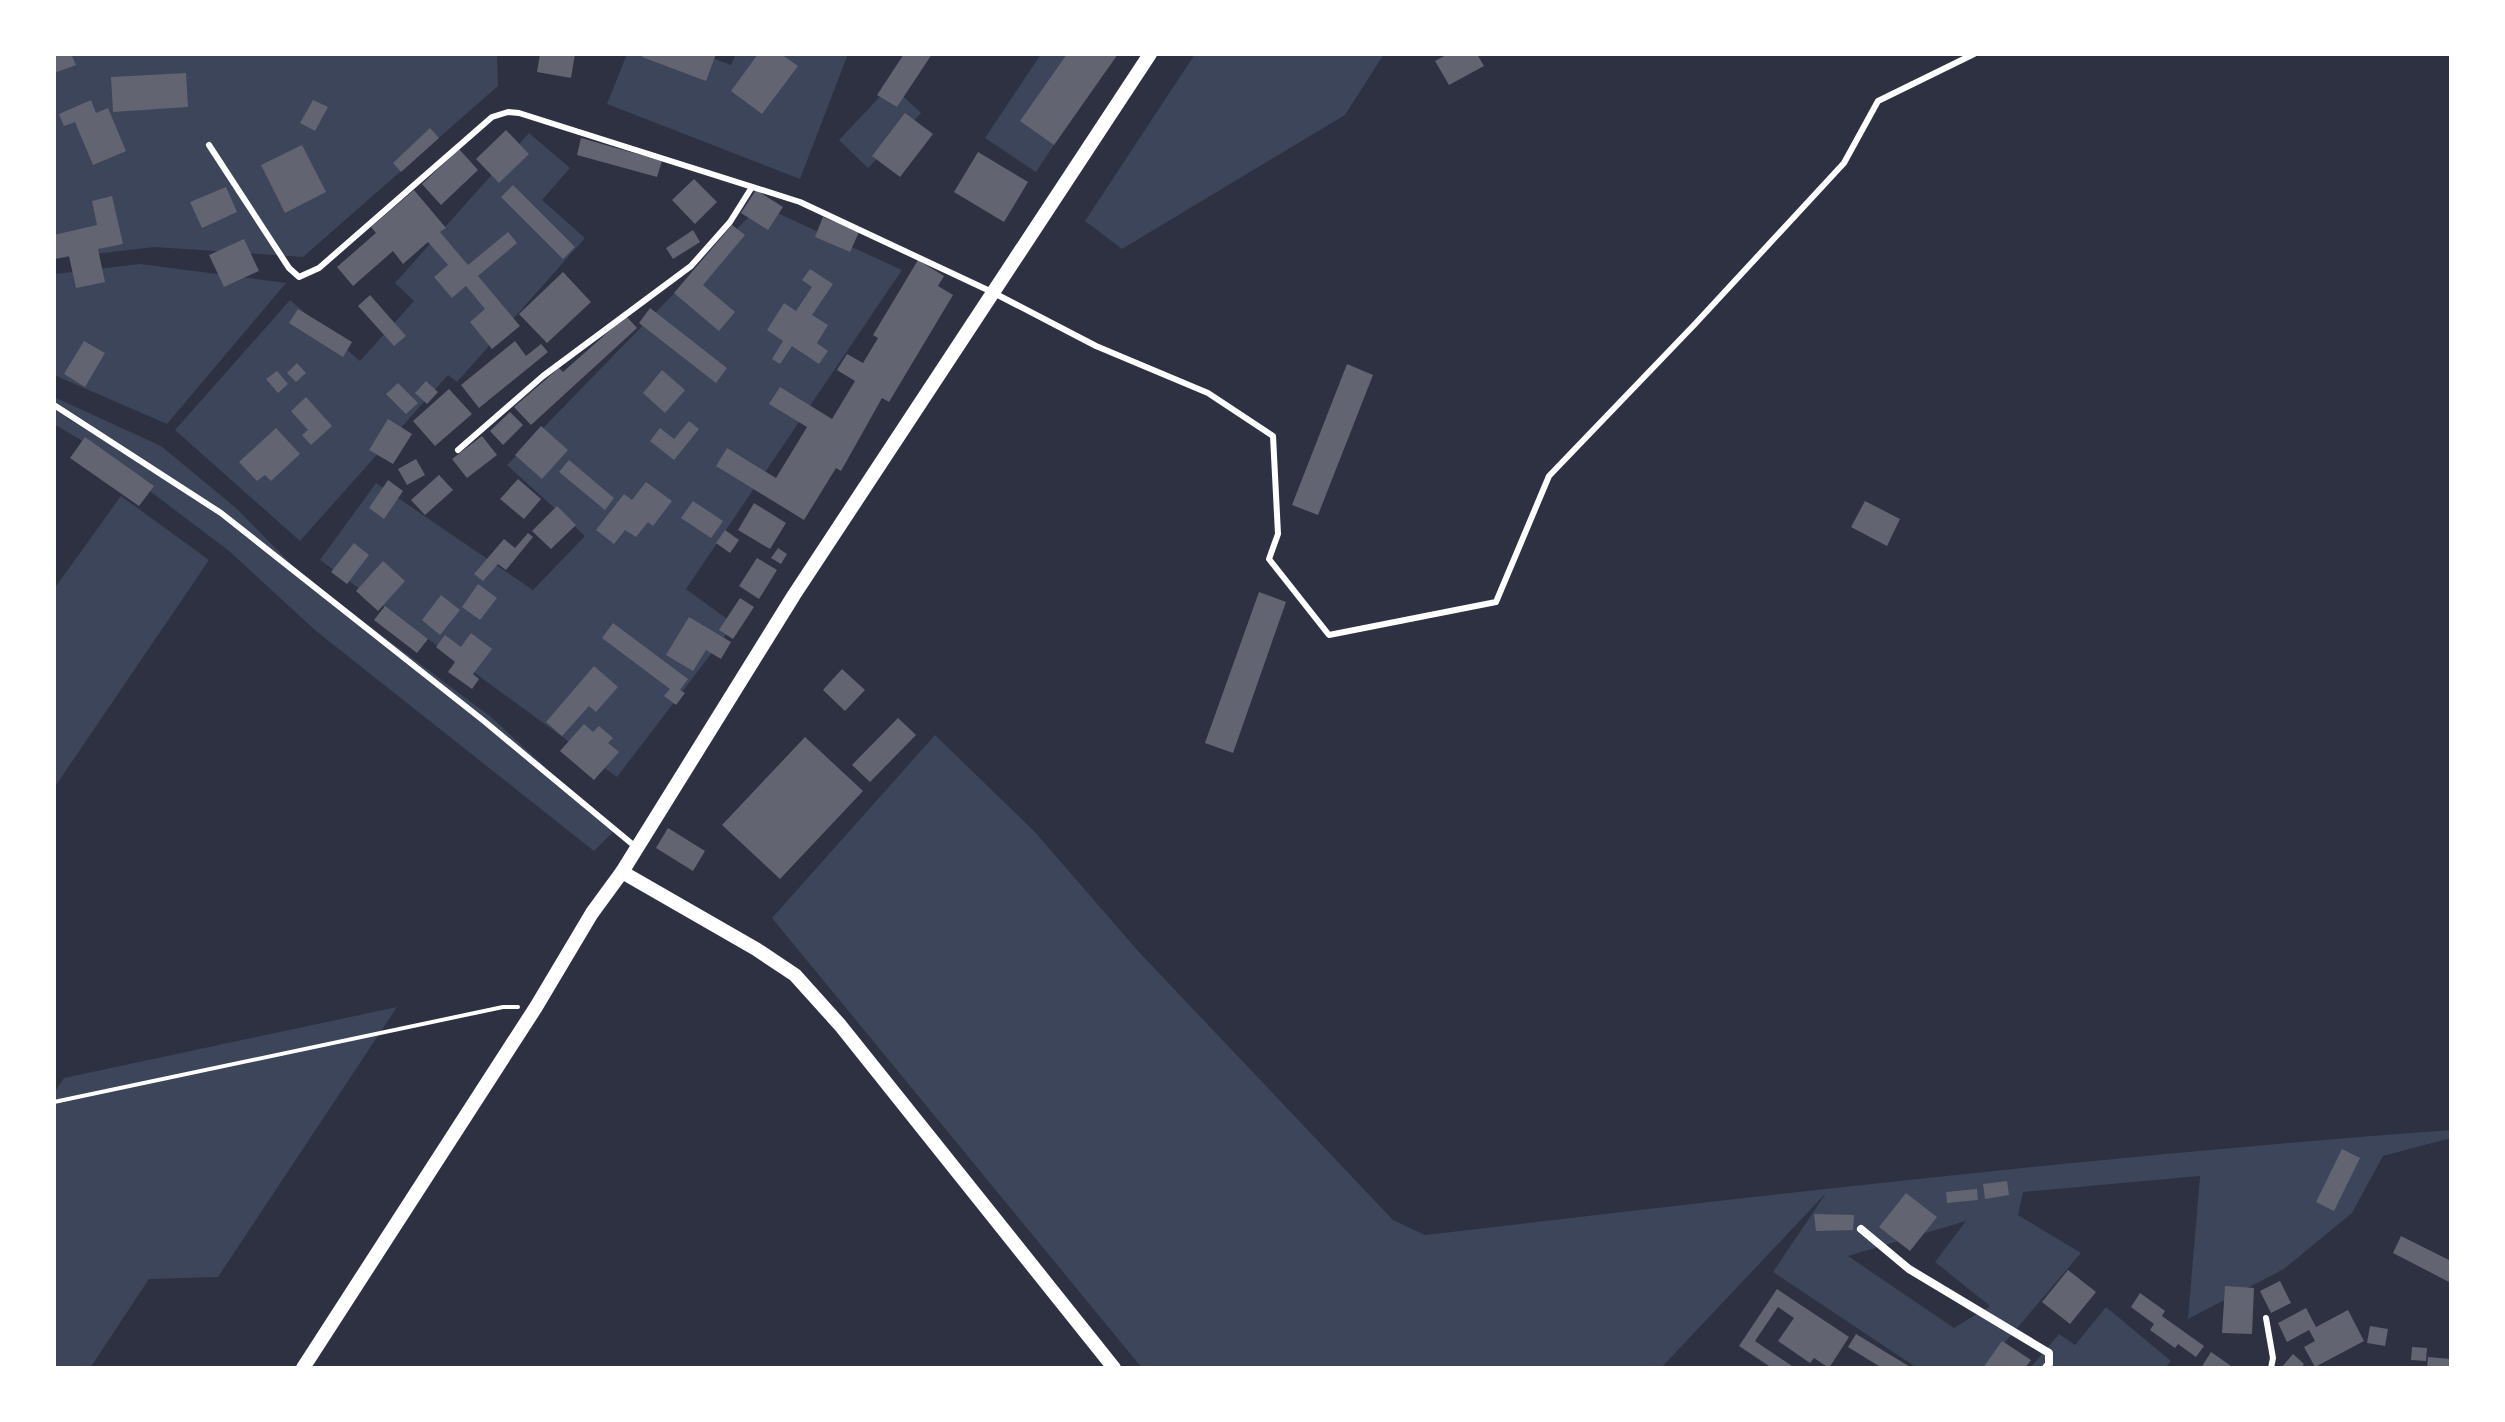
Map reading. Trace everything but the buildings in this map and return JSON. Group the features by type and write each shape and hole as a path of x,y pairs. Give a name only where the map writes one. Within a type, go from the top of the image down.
{"street":[{"path":"303,1368 536,1007 592,913 622,872 794,595 1150,54"},
{"path":"622,872 795,975 840,1025 1114,1368"},
{"path":"1861,1229 1909,1269 2049,1353 2046,1368"}],"lane":[{"path":"209,145 289,268 299,277 319,268 492,117 508,112 800,202 992,292 1096,346 1208,393 1273,436 1278,534 1269,559 1329,635 1496,602 1549,476 1844,163 1878,101 1974,54"},
{"path":"458,450 543,376 691,266 730,222 752,187"},
{"path":"54,405 221,513 484,721 637,848"},
{"path":"2266,1318 2273,1358 2271,1368"}],"path":[{"path":"54,1102 503,1007 536,1007"}],"shaded area":[{"path":"54,54 497,54 498,86 303,257 154,247 54,259"},
{"path":"627,54 701,54 731,65 736,54 848,54 800,179 607,104"},
{"path":"1041,54 1114,54 1036,172 985,138"},
{"path":"1195,54 1384,54 1345,115 1122,249 1085,221"},
{"path":"891,85 921,113 868,168 839,140"},
{"path":"529,133 570,168 542,200 585,238 457,382 448,375 300,541 175,430 290,300 360,361 414,301 395,283"},
{"path":"760,205 902,270 686,589 734,624 617,777 320,560 376,483 533,590 585,536 507,465"},
{"path":"140,264 286,283 167,424 54,375 54,274"},
{"path":"54,397 161,446 236,508 304,577 491,717 614,831 594,851 316,631 229,551 89,445 54,424"},
{"path":"121,496 209,560 54,788 54,589"},
{"path":"935,735 1034,831 1138,951 1393,1220 1425,1235 2194,1151 2451,1130 2451,1138 2383,1156 2352,1213 2284,1269 2188,1319 2200,1176 2023,1192 2018,1215 2081,1253 1983,1368 1917,1368 1773,1272 1826,1193 1661,1368 1142,1368 772,918","holes":["1966,1221 1935,1262 1990,1306 1954,1328 1848,1256"]},
{"path":"397,1007 218,1277 149,1279 90,1368 54,1368 54,1093 64,1078"},
{"path":"2106,1307 2171,1361 2165,1368 2030,1368 2059,1334 2075,1345"}]}
